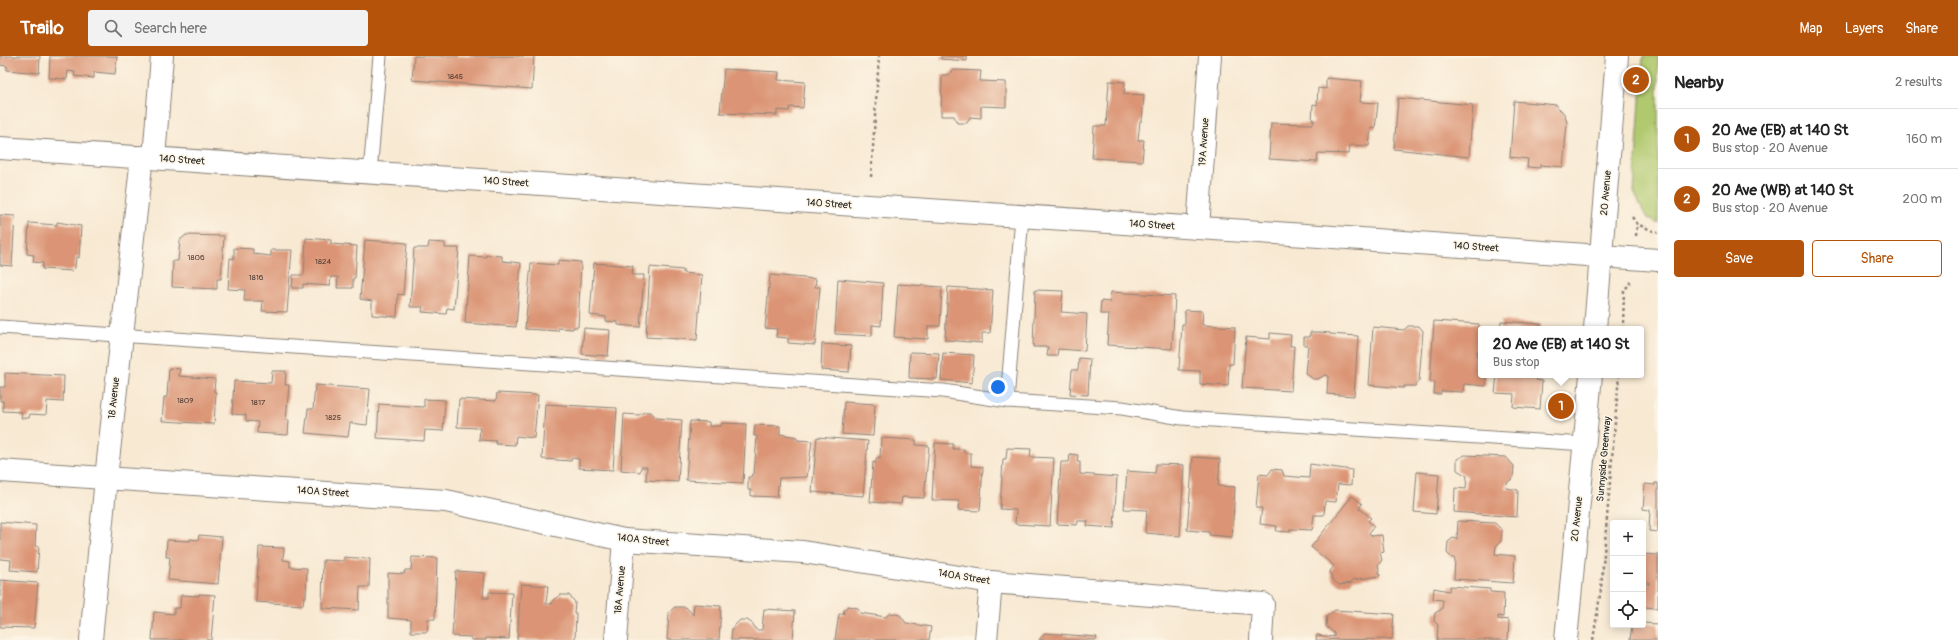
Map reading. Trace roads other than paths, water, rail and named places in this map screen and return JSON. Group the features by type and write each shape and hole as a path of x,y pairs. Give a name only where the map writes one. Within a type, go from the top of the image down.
{"street":[{"name":"18 Avenue","path":"91,640 121,334 162,56"},
{"name":"19A Avenue","path":"1198,228 1210,56"},
{"name":"20 Avenue","path":"1595,326 1617,56"},
{"name":"140 Street","path":"0,148 1658,260"},
{"name":"20 Avenue","path":"1566,640 1591,378"},
{"name":"140A Street","path":"0,471 446,501 624,540 803,552 990,582 1263,604 1261,640"},
{"name":"18A Avenue","path":"616,640 624,540"},
{"path":"986,640 990,582"}],"lane":[{"path":"370,173 380,56"},
{"path":"1007,401 1022,217"},
{"path":"0,327 121,334 943,391 1007,401 1122,408 1182,418 1585,444"}],"place":[{"name":"20 Ave (WB) at 140 St","path":"1636,80"},
{"name":"20 Ave (EB) at 140 St","path":"1561,406"}]}
